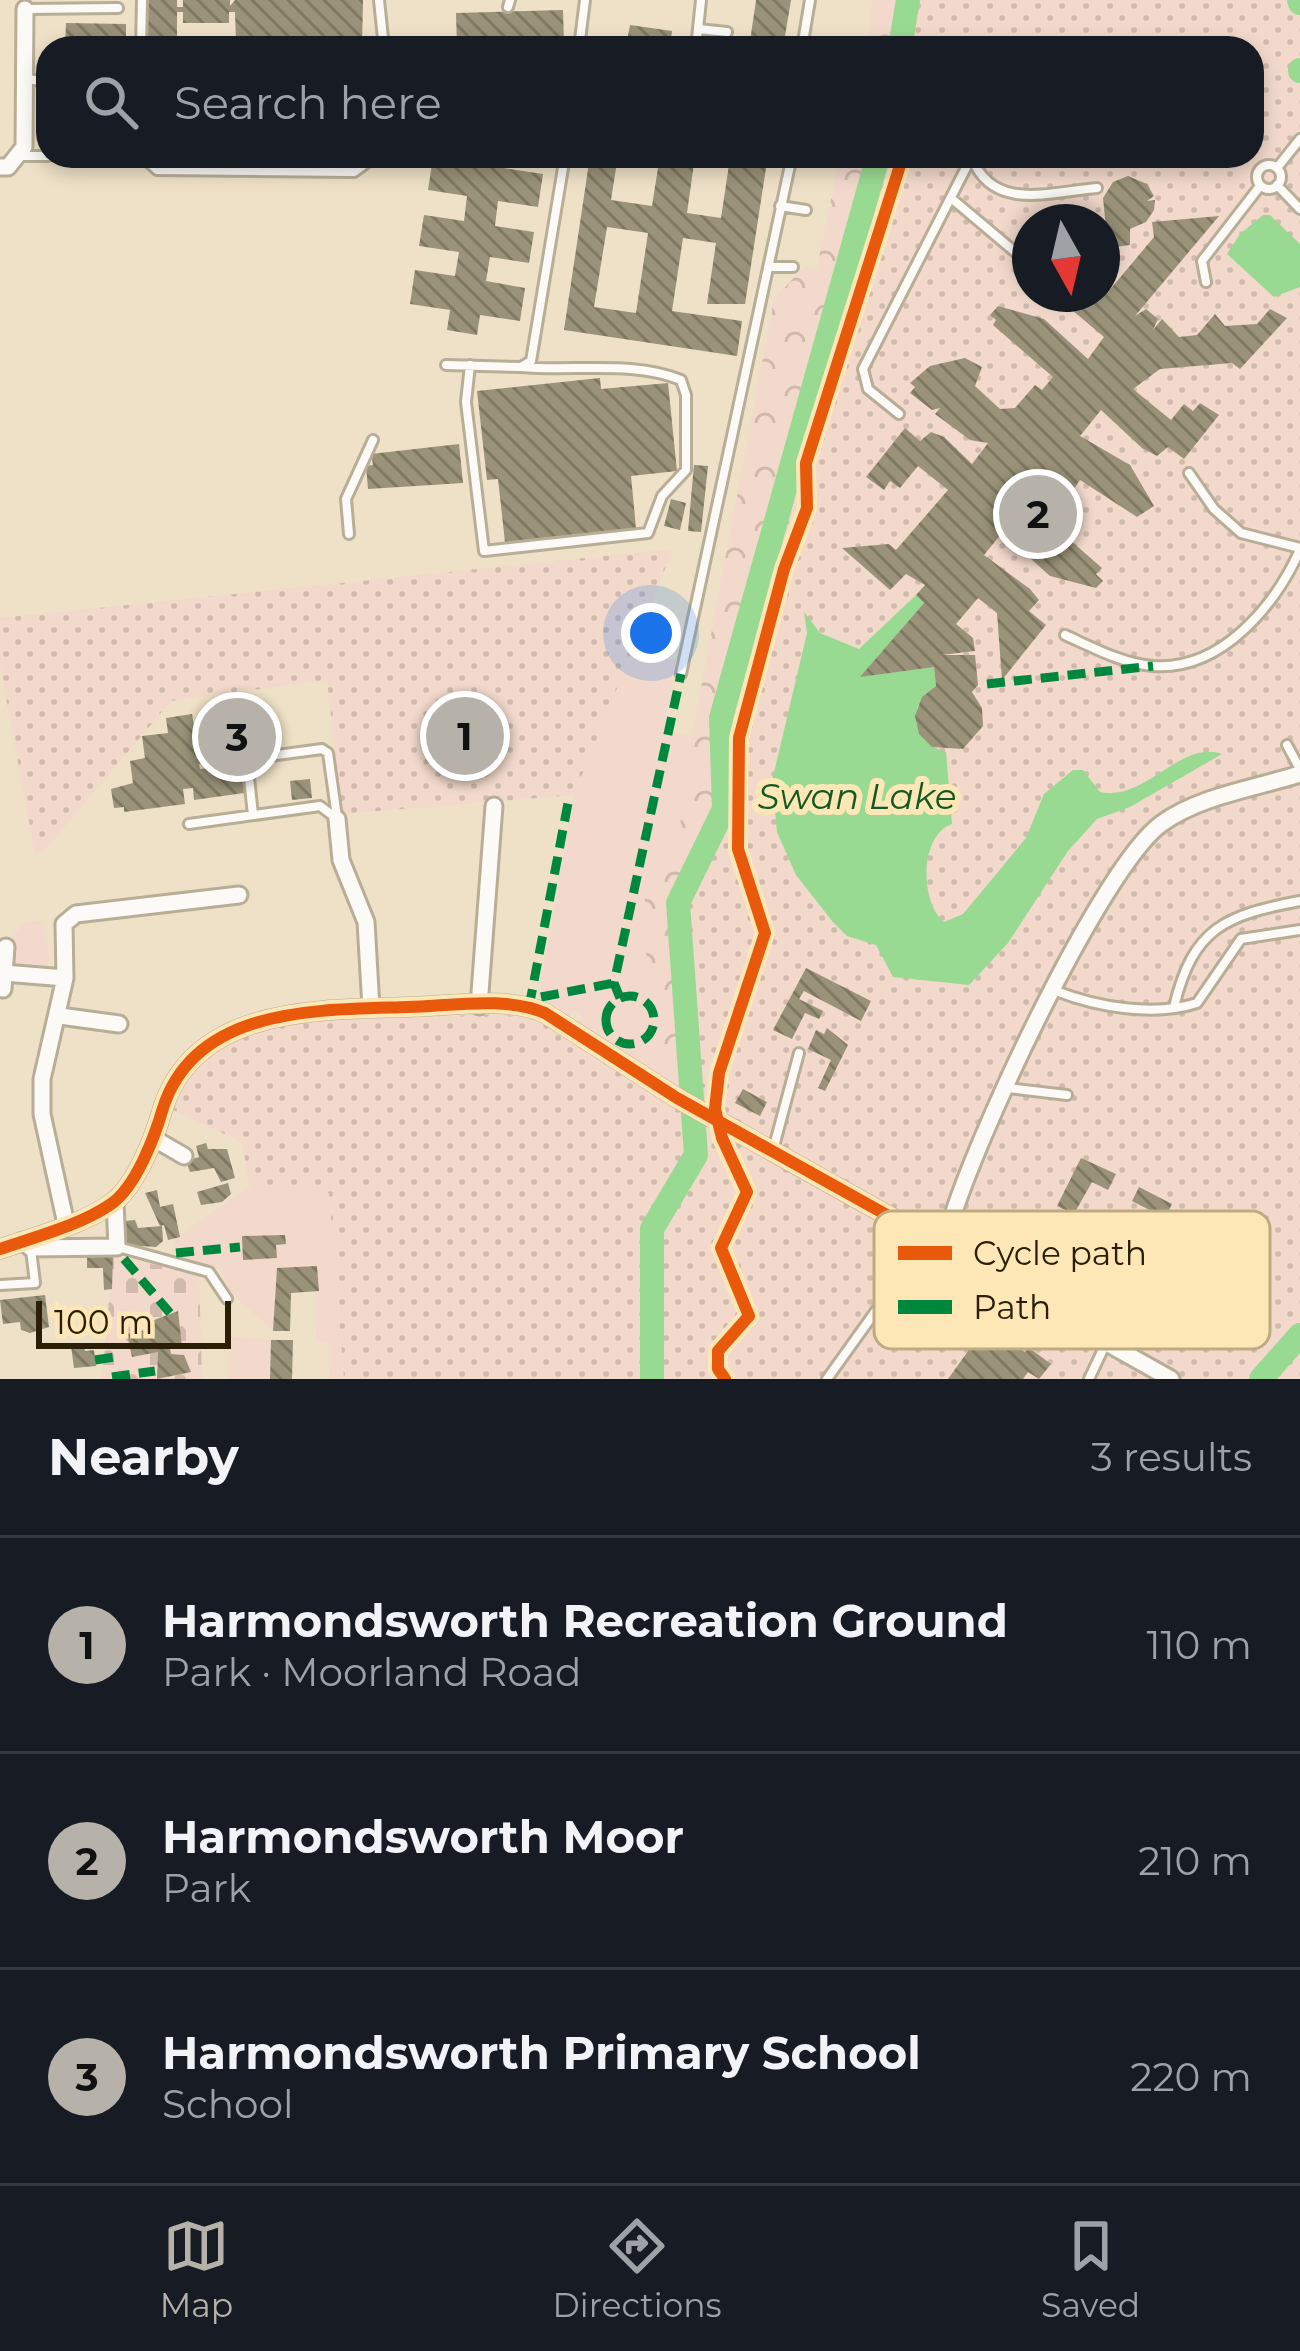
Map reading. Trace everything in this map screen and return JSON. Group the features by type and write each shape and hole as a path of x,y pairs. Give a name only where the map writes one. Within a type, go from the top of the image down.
{"street":[{"path":"0,167 21,157 25,8"},
{"path":"955,1211 1089,917 1123,861 1162,824 1202,804 1300,772"},
{"path":"479,1006 494,806"},
{"path":"337,819 340,860 367,922 370,1008"},
{"path":"66,1224 42,1114 42,1079 65,978 60,936 64,924 76,914 239,896"},
{"path":"6,947 3,981 65,978"},
{"path":"27,1245 117,1198 154,1138 170,1085 206,1044 248,1024 284,1016 370,1008 536,1002 677,1098 879,1211"},
{"path":"60,1016 119,1024"},
{"path":"154,1138 184,1156"},
{"path":"0,1249 117,1247 117,1198"},
{"path":"1118,1349 1171,1379"}],"lane":[{"path":"142,0 142,36"},
{"path":"380,0 383,36"},
{"path":"580,36 585,0"},
{"path":"697,36 701,0"},
{"path":"804,36 810,0"},
{"path":"25,8 118,8"},
{"path":"698,29 727,32"},
{"path":"25,79 36,80"},
{"path":"1300,139 1277,168 1277,185 1300,209"},
{"path":"21,157 36,156"},
{"path":"1264,167 1277,168"},
{"path":"155,168 354,172 360,168"},
{"path":"521,367 535,350 563,168"},
{"path":"681,674 788,168"},
{"path":"899,414 866,387 863,369 965,168"},
{"path":"976,168 980,177 1004,194 1097,188"},
{"path":"1260,168 1256,177 1260,186"},
{"path":"1207,282 1202,261 1260,186 1277,185"},
{"path":"951,198 1012,249"},
{"path":"780,206 806,210"},
{"path":"768,267 793,267"},
{"path":"446,365 470,365 521,367 567,372 602,368 681,380 686,395 686,470 662,496 648,533 484,551 466,402 470,365"},
{"path":"349,534 346,499 373,440"},
{"path":"1065,635 1153,666 1214,651 1267,608 1300,549 1241,533 1214,508 1189,473"},
{"path":"1287,745 1300,772"},
{"path":"253,815 247,759 322,749 328,753 337,819"},
{"path":"189,824 323,806 337,819"},
{"path":"1174,1007 1180,979 1211,932 1236,913 1300,901"},
{"path":"1056,991 1151,1010 1197,1003 1241,939 1300,930"},
{"path":"772,1152 799,1053"},
{"path":"1008,1088 1066,1095"},
{"path":"0,1285 35,1283 27,1245"},
{"path":"117,1247 208,1272 227,1299"},
{"path":"827,1379 874,1313"},
{"path":"1089,1379 1103,1349"}],"green space":[{"path":"872,0 904,0 898,36 869,36"},
{"path":"908,0 1300,0 1300,1379 344,1379 329,1193 250,1187 242,1142 173,1110 192,1076 217,1051 277,1024 348,1017 510,1015 539,1020 578,1036 690,1108 678,903 724,809 721,718 875,168 1264,168 1264,36 902,36"},
{"path":"838,168 870,168 826,309 718,718 716,807 672,901 684,1097 654,1077 662,1053 658,991 643,944 645,893 680,826 692,736 774,299 804,267 817,268"},
{"path":"673,549 574,795 342,814 327,680 171,701 45,850 35,854 0,665 0,618"},
{"path":"629,653 677,661 663,731 716,741 716,807 672,901 684,1097 577,1026 582,1016 574,1010 568,1019 540,1002 539,994 574,795"},
{"path":"42,921 50,959 43,969 13,965 10,940 24,923"},
{"path":"250,1187 329,1193 344,1379 329,1379 330,1342 316,1341 317,1266 278,1269 273,1331 231,1293 221,1269 177,1259 174,1239"},
{"path":"113,1256 199,1274 202,1379 102,1379"},
{"path":"230,1337 271,1340 270,1379 229,1379"}],"water":[{"path":"1263,215 1270,215 1300,244 1300,287 1274,297 1227,254 1240,234"},
{"name":"Swan Lake","path":"916,595 924,603 862,676 934,667 936,686 920,703 917,722 926,740 946,752 952,824 933,841 927,870 930,900 944,922 963,914 1026,838 1044,794 1073,770 1083,770 1100,792 1116,793 1192,755 1222,754 1130,807 1097,819 1068,851 1008,943 969,985 893,977 876,945 847,936 832,921 796,875 777,832 772,781 807,633 804,612 820,633 859,649"}],"building":[{"path":"146,0 177,0 177,7 183,7 183,0 230,0 230,6 235,0 363,0 362,36 236,36 235,12 229,12 229,23 183,23 183,12 177,12 177,36 146,36"},
{"path":"756,0 791,0 785,36 751,36"},
{"path":"563,10 564,36 457,36 456,13"},
{"path":"66,23 126,24 126,36 65,36"},
{"path":"630,25 672,31 671,36 628,36"},
{"path":"431,168 503,168 543,174 538,207 498,201 495,226 534,232 529,263 490,257 486,281 525,288 520,321 480,315 477,335 447,330 450,310 410,304 415,270 455,276 459,252 419,246 424,215 464,221 467,196 428,190"},
{"path":"588,168 616,168 611,200 652,206 658,168 693,168 687,213 721,218 728,168 766,168 745,304 707,304 716,243 683,238 672,311 742,321 737,356 564,330","holes":["607,227 648,233 636,313 594,307"]},
{"path":"1128,176 1147,184 1154,196 1147,201 1155,200 1146,222 1130,229 1130,245 1120,246 1120,204 1104,204 1113,182"},
{"path":"1219,216 1135,316 1146,309 1158,319 1153,330 1162,319 1179,337 1197,335 1215,314 1225,326 1257,324 1270,309 1287,318 1240,369 1232,363 1160,369 1133,389 1171,420 1184,404 1193,411 1200,403 1219,415 1184,459 1168,447 1157,456 1142,448 1101,410 1080,436 1130,465 1154,506 1137,517 1080,480 1063,505 1051,498 1040,514 1102,568 1096,574 1103,581 1096,588 1050,576 1002,533 984,555 1030,589 1039,600 1029,611 1046,625 1002,680 997,613 978,598 956,624 973,638 975,651 941,655 975,655 978,685 972,692 982,708 983,726 963,749 932,747 919,734 915,716 922,697 936,686 934,667 860,677 924,603 916,595 925,585 906,574 890,590 842,548 889,544 896,550 948,490 918,466 900,488 890,481 884,490 866,477 905,428 920,441 931,432 944,437 972,464 988,443 970,440 935,414 940,408 932,410 910,393 915,387 910,383 930,366 965,358 982,367 975,386 1000,409 1015,408 1035,385 1042,390 1053,377 993,325 996,320 990,315 998,306 1044,319 1088,359 1104,337 1074,312 1120,312 1120,278 1154,237 1152,222"},
{"path":"600,378 601,389 668,383 677,471 631,476 636,528 505,542 498,479 487,480 477,391"},
{"path":"459,444 463,483 368,489 366,466 373,465 371,454"},
{"path":"694,465 708,466 701,532 688,531"},
{"path":"671,499 686,503 680,530 664,526"},
{"path":"192,714 196,738 204,737 208,763 199,764 200,769 240,765 244,793 194,800 193,788 183,789 185,804 124,812 124,807 114,808 111,789 133,783 130,761 145,758 142,736 168,733 166,718"},
{"path":"310,779 312,798 292,800 290,781"},
{"path":"806,968 871,1001 861,1021 804,991 799,999 823,1011 819,1019 805,1013 792,1039 773,1030"},
{"path":"827,1028 848,1045 825,1091 818,1088 831,1060 808,1049 816,1030 824,1034"},
{"path":"743,1089 767,1102 760,1116 735,1103"},
{"path":"206,1143 208,1149 227,1149 235,1178 221,1182 214,1168 190,1172 186,1161 199,1157 196,1146"},
{"path":"1081,1158 1116,1174 1108,1190 1092,1182 1076,1211 1057,1206"},
{"path":"228,1183 231,1194 222,1202 201,1205 197,1192"},
{"path":"1139,1187 1172,1204 1168,1211 1151,1211 1132,1201"},
{"path":"157,1190 160,1207 173,1204 180,1237 168,1240 164,1225 160,1226 145,1193"},
{"path":"135,1220 138,1228 162,1226 163,1241 156,1247 126,1245 124,1221"},
{"path":"285,1235 286,1244 276,1245 277,1258 243,1260 242,1236"},
{"path":"113,1256 112,1289 104,1290 103,1268 87,1268 87,1257"},
{"path":"317,1266 319,1291 291,1293 290,1331 273,1331 277,1268"},
{"path":"45,1295 49,1327 30,1333 21,1330 20,1322 3,1324 0,1300"},
{"path":"178,1311 182,1347 170,1349 171,1354 184,1355 191,1372 157,1379 158,1352 132,1357 127,1334 150,1329 149,1322"},
{"path":"271,1340 293,1340 292,1379 270,1379"},
{"path":"84,1344 85,1351 94,1350 96,1366 74,1368 71,1346"},
{"path":"970,1349 1031,1349 1051,1364 1039,1379 1028,1372 1023,1379 948,1379"}],"waterway":[{"path":"902,36 908,0"},
{"path":"652,1379 652,1229 696,1155 678,903 724,809 721,718 875,168"},
{"path":"1261,1379 1300,1335"}],"marked path":[{"path":"987,684 1153,666"},
{"path":"620,998 614,983 681,674"},
{"path":"529,1007 569,798"},
{"path":"541,997 614,983"},
{"path":"630,996 647,1003 654,1020 647,1037 630,1044 613,1037 606,1020 613,1003 630,996"},
{"path":"176,1253 240,1247"},
{"path":"124,1259 170,1313"},
{"path":"95,1360 114,1357"},
{"path":"112,1377 155,1371"}],"cycle path":[{"path":"725,1379 718,1369 718,1351 749,1316 721,1248 747,1192 722,1138 715,1109 719,1073 765,933 738,849 739,738 784,569 807,508 806,463 899,168"},
{"path":"0,1249 86,1218 120,1196 143,1160 179,1074 203,1050 232,1032 300,1013 478,1003 545,1013 677,1098 880,1211"}],"place":[{"name":"Harmondsworth Moor","path":"1038,514"},
{"name":"Harmondsworth Recreation Ground","path":"465,736"},
{"name":"Harmondsworth Primary School","path":"237,737"}]}
